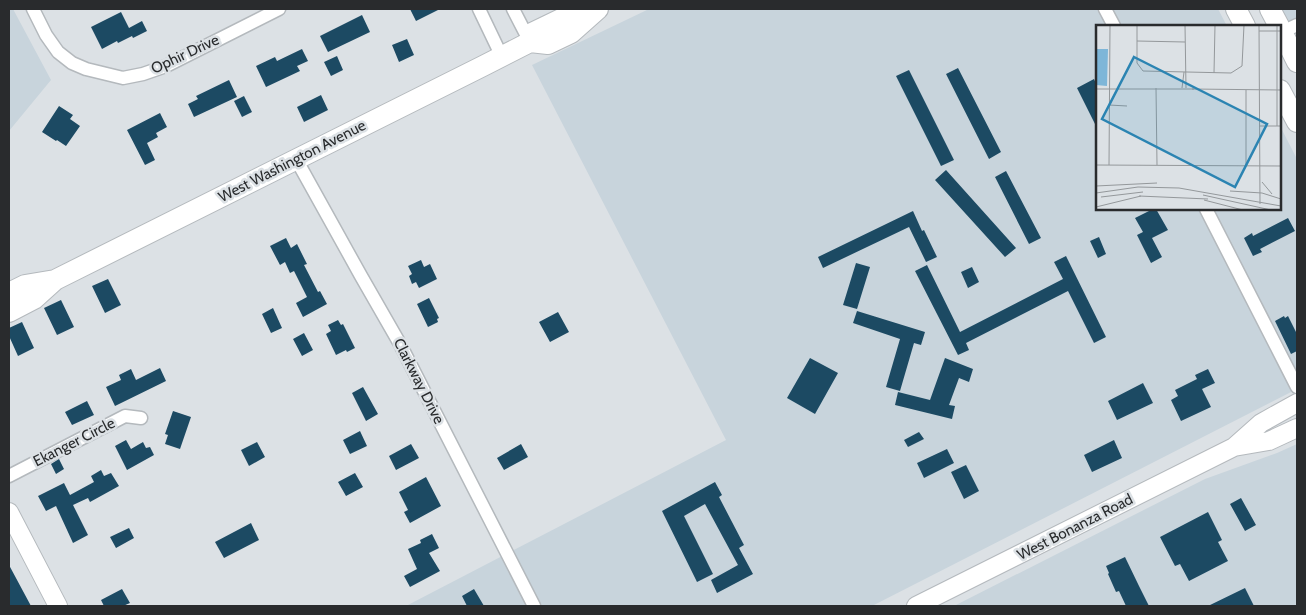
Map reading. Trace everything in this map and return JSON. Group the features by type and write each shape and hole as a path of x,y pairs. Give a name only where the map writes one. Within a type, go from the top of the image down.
{"main road":[{"name":"West Washington Avenue","path":"9,293 25,285 54,280 530,42 548,44 571,33 598,9"},
{"path":"1236,9 1244,25"},
{"path":"1270,9 1284,29 1297,62"},
{"path":"1281,92 1297,122"},
{"name":"West Washington Avenue","path":"9,312 34,300 54,280"},
{"name":"West Bonanza Road","path":"916,606 1234,447 1261,423 1297,403"},
{"name":"West Bonanza Road","path":"1234,447 1269,441 1297,428"},
{"path":"9,512 58,606"}],"street":[{"name":"Ophir Drive","path":"33,9 46,35 58,52 72,63 86,69 123,78 143,74 166,66 279,9"},
{"path":"479,9 502,57"},
{"path":"513,9 530,42"},
{"path":"1105,9 1113,25"},
{"name":"Clarkway Drive","path":"296,159 400,344 534,606"},
{"path":"1207,210 1297,387"},
{"name":"Ekanger Circle","path":"9,476 125,416 141,418"}],"shaded area":[{"path":"9,9 13,9 51,80 9,131"},
{"path":"649,9 1218,9 1226,25 1096,25 1096,210 1281,210 1281,128 1297,159 1297,389 872,606 406,606 726,440 532,65"},
{"path":"1270,9 1297,9 1297,25 1282,32 1281,25 1278,25"},
{"path":"1297,444 1297,606 954,606 1205,479"}],"building":[{"path":"410,9 440,9 416,21"},
{"path":"121,12 129,28 142,21 147,31 118,43 117,41 102,49 91,27"},
{"path":"362,15 370,32 328,52 320,36"},
{"path":"407,39 414,55 399,62 392,45"},
{"path":"302,49 308,61 297,66 300,71 266,87 256,66 275,57 277,61"},
{"path":"337,56 343,70 331,76 324,62"},
{"path":"958,68 1001,152 989,159 946,74"},
{"path":"909,70 954,160 941,166 896,76"},
{"path":"1094,79 1096,84 1096,126 1077,88"},
{"path":"229,80 237,97 194,117 188,104 198,99 196,96"},
{"path":"321,95 328,110 304,122 297,107"},
{"path":"244,96 252,112 242,117 234,101"},
{"path":"59,106 73,115 70,119 80,126 66,146 42,132"},
{"path":"160,113 167,127 156,133 158,137 147,143 155,160 145,165 127,130"},
{"path":"946,170 1016,248 1005,257 935,180"},
{"path":"1006,171 1041,238 1029,244 995,177"},
{"path":"1151,210 1157,210 1168,230 1152,238 1162,257 1151,263 1137,235 1143,232 1135,218"},
{"path":"913,211 937,257 926,262 909,227 823,268 818,257"},
{"path":"1288,218 1295,231 1260,249 1262,252 1253,256 1244,238 1252,233 1253,236"},
{"path":"1099,237 1106,254 1098,258 1090,241"},
{"path":"286,238 291,248 297,244 307,264 304,265 318,292 320,291 327,304 303,317 296,303 307,297 294,271 290,273 285,262 280,265 270,246"},
{"path":"1066,256 1106,337 1094,343 1068,291 966,343 969,350 958,355 915,271 927,265 960,332 1063,279 1054,262"},
{"path":"421,260 424,267 430,264 437,279 419,288 416,282 412,284 409,276 412,274 408,266"},
{"path":"856,263 870,267 857,309 843,305"},
{"path":"972,267 979,282 968,288 961,272"},
{"path":"108,279 121,305 105,313 92,286"},
{"path":"429,298 439,318 437,319 438,322 428,327 417,304"},
{"path":"61,300 74,327 57,335 44,308"},
{"path":"273,308 282,328 271,333 262,314"},
{"path":"857,311 925,332 921,345 914,343 900,391 886,387 900,339 853,323"},
{"path":"558,312 569,332 550,342 539,322"},
{"path":"1284,316 1285,318 1288,316 1297,334 1297,351 1291,354 1275,321"},
{"path":"338,320 341,325 343,324 355,348 336,355 326,334 331,331 328,325"},
{"path":"22,322 34,348 18,356 9,336 9,328"},
{"path":"304,333 313,350 302,356 293,339"},
{"path":"810,358 838,373 815,414 787,398"},
{"path":"945,358 973,369 969,382 959,378 949,405 955,406 952,419 895,405 898,392 930,400"},
{"path":"160,368 166,381 115,406 106,387 121,380 119,375 131,369 136,380"},
{"path":"1208,369 1215,383 1202,389 1211,407 1181,421 1171,400 1178,396 1175,390 1197,379 1195,375"},
{"path":"1143,383 1153,403 1117,420 1108,401"},
{"path":"363,387 378,414 366,421 352,393"},
{"path":"87,401 94,415 72,425 65,412"},
{"path":"173,411 191,417 180,449 165,444 168,435 165,434"},
{"path":"360,431 367,446 350,454 343,440"},
{"path":"919,432 924,439 908,447 904,440"},
{"path":"126,440 131,449 143,442 146,448 150,447 154,455 127,470 115,446"},
{"path":"1114,440 1122,458 1092,472 1084,455"},
{"path":"257,442 265,457 249,466 241,450"},
{"path":"411,444 419,458 396,470 389,456"},
{"path":"521,444 528,457 504,470 497,458"},
{"path":"947,449 954,463 924,478 917,463"},
{"path":"59,459 64,469 56,474 51,464"},
{"path":"966,465 979,491 964,499 951,472"},
{"path":"101,470 104,476 111,473 119,486 90,502 88,498 73,505 88,535 73,543 56,506 46,511 38,496 64,483 70,495 94,482 91,476"},
{"path":"355,473 363,487 346,496 338,482"},
{"path":"426,477 441,506 410,523 404,512 408,510 399,492"},
{"path":"715,482 722,495 719,497 744,545 739,548 753,574 717,593 711,580 738,565 705,504 684,516 713,574 697,582 662,511"},
{"path":"1241,498 1256,525 1245,531 1230,504"},
{"path":"1208,512 1222,540 1218,542 1228,561 1189,581 1180,564 1175,566 1160,537"},
{"path":"251,523 259,540 224,558 215,542"},
{"path":"129,528 134,538 116,548 110,537"},
{"path":"432,534 439,548 429,553 440,571 410,587 404,576 417,569 408,549 421,543 420,540"},
{"path":"1125,557 1149,606 1126,606 1119,591 1116,592 1106,566"},
{"path":"9,565 31,606 9,606"},
{"path":"1245,588 1254,606 1208,606"},
{"path":"122,589 130,603 123,606 104,606 101,600"},
{"path":"474,589 484,606 467,606 462,596"}]}
